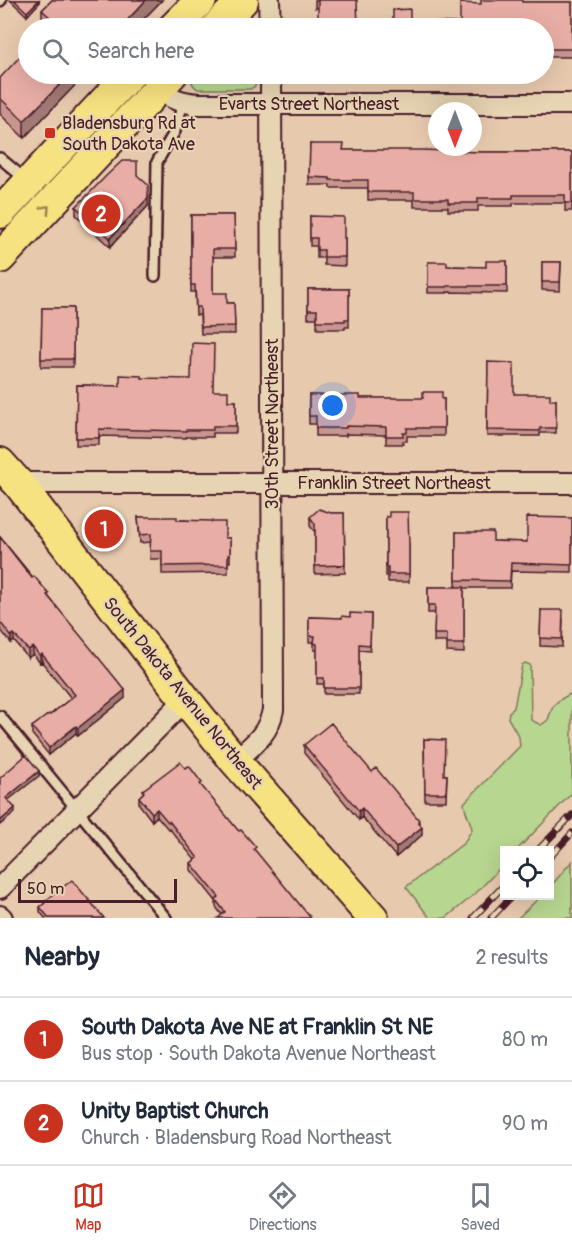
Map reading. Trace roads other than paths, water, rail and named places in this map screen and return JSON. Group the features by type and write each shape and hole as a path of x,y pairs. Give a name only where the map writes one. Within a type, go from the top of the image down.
{"main road":[{"path":"183,18 201,0"},
{"path":"226,18 243,0"},
{"path":"0,213 121,84"},
{"path":"0,258 171,88"},
{"name":"South Dakota Avenue Northeast","path":"6,476 235,760 371,916"}],"street":[{"path":"269,0 270,18"},
{"name":"30th Street Northeast","path":"235,760 260,738 269,723 273,710 271,84"},
{"name":"Evarts Street Northeast","path":"171,88 272,105 572,104"},
{"name":"Franklin Street Northeast","path":"6,476 272,483 572,483"},
{"path":"0,888 186,700"}],"lane":[{"path":"155,276 157,162 175,131 171,88"},
{"path":"0,158 29,183"},
{"path":"0,716 166,918"}],"railway":[{"path":"542,846 572,815"},
{"path":"554,853 572,833"},
{"path":"473,918 500,889"},
{"path":"491,918 508,900"}],"place":[{"name":"Bladensburg Rd at South Dakota Ave","path":"50,133"},
{"name":"Unity Baptist Church","path":"101,214"},
{"name":"South Dakota Ave NE at Franklin St NE","path":"104,529"}]}
